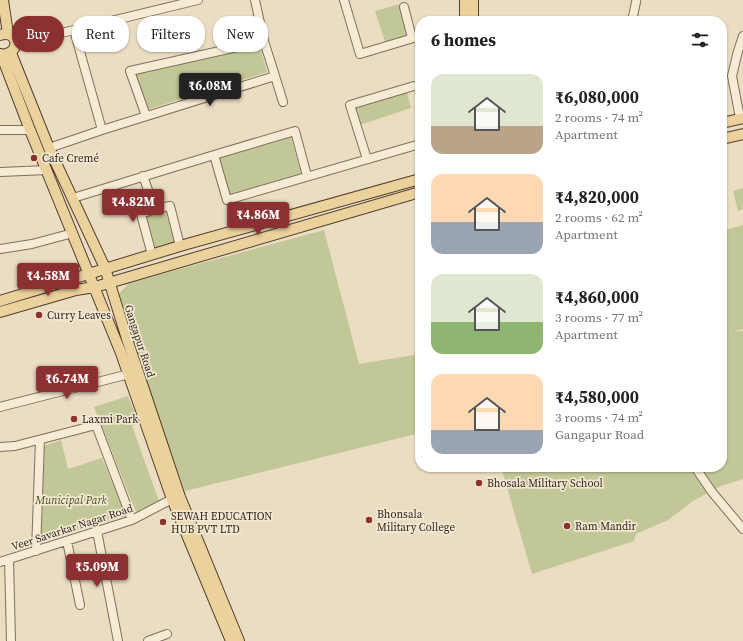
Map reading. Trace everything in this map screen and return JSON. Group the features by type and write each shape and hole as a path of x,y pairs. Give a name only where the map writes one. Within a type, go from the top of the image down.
{"main road":[{"path":"3,0 4,34 14,38 7,51"},
{"path":"465,0 465,16"},
{"path":"473,16 474,0"},
{"name":"Gangapur Road","path":"7,51 30,130 90,273 129,374 172,499 231,641"},
{"name":"Gangapur Road","path":"7,51 49,148 105,268 180,497 239,641"},
{"path":"727,122 742,118"},
{"path":"727,138 743,134"},
{"path":"0,301 180,246 415,180"},
{"path":"0,312 76,290 95,287 415,193"}],"street":[{"path":"129,17 198,0"},
{"path":"255,0 259,16"},
{"path":"344,0 360,54 415,37"},
{"path":"633,16 636,2"},
{"path":"404,7 415,34"},
{"path":"7,51 72,31"},
{"path":"742,118 732,76 734,64 743,36"},
{"path":"80,52 102,130"},
{"path":"146,116 130,71 215,52"},
{"path":"267,52 283,102"},
{"path":"734,64 743,62"},
{"path":"49,148 275,76"},
{"path":"367,159 350,105 414,86"},
{"path":"0,130 30,130"},
{"path":"73,198 295,131 307,176"},
{"path":"214,156 227,200 415,145"},
{"path":"0,172 48,170"},
{"path":"143,176 155,209"},
{"path":"152,255 141,214 155,209 170,206 180,246"},
{"path":"0,248 32,244 73,233"},
{"path":"0,407 129,374"},
{"path":"0,447 15,446 96,426 132,520"},
{"path":"36,551 40,440"},
{"path":"698,472 712,492 743,529"},
{"name":"Veer Savarkar Nagar Road","path":"0,562 132,520 172,499"},
{"path":"96,531 118,641"},
{"path":"67,541 80,605"},
{"path":"9,559 11,641"},
{"path":"148,641 167,634"}],"green space":[{"path":"400,4 408,35 385,42 375,11"},
{"path":"236,52 261,52 267,72 149,109 135,73"},
{"path":"407,92 411,108 360,125 355,108"},
{"path":"291,137 301,174 230,194 219,158"},
{"path":"743,188 743,209 738,211 733,191"},
{"path":"166,212 175,244 155,250 145,217"},
{"path":"743,225 743,329 734,331 743,331 743,479 721,486 693,501 668,520 636,534 634,541 532,574 502,472 727,472 727,230"},
{"path":"324,230 359,364 415,355 415,434 185,491 124,317 118,295 129,283"},
{"path":"128,396 139,423 132,426 159,501 136,512 94,407"},
{"name":"Municipal Park","path":"61,440 68,469 102,458 126,516 38,542 41,447"}],"place":[{"name":"Cafe Cremé","path":"34,158"},
{"name":"Curry Leaves","path":"39,315"},
{"name":"Laxmi Park","path":"74,419"},
{"name":"Bhosala Military School","path":"479,483"},
{"name":"Bhonsala Military College","path":"369,520"},
{"name":"SEWAH EDUCATION HUB PVT LTD","path":"163,522"},
{"name":"Ram Mandir","path":"567,526"}]}
